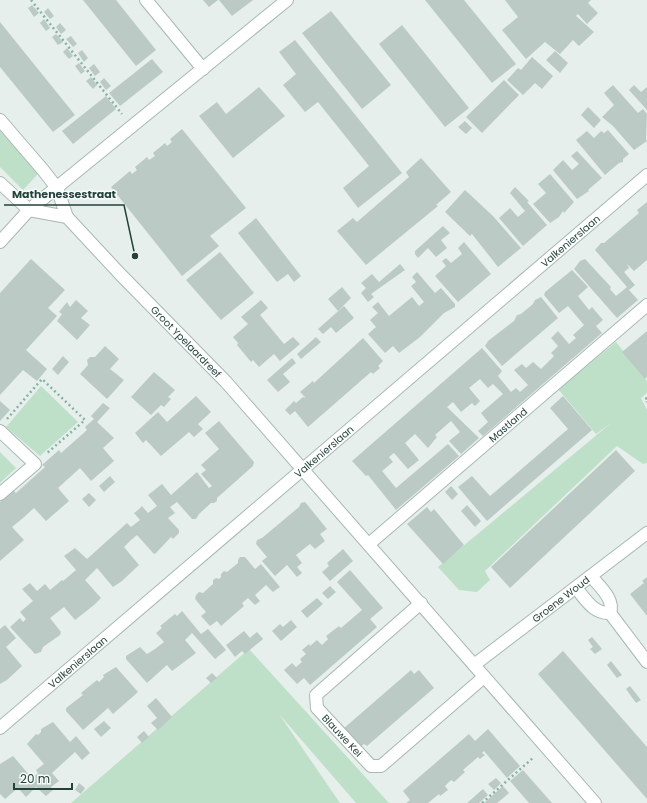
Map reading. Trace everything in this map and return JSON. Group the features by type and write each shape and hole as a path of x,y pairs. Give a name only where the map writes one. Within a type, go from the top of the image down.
{"street":[{"path":"146,0 203,69"},
{"path":"0,242 29,210 131,125 203,69 287,0"},
{"name":"Groot Ypelaardreef","path":"0,120 57,188 67,217 120,274 226,382 303,469"},
{"name":"Valkenierslaan","path":"0,728 647,175"},
{"path":"0,183 29,210 67,217"},
{"name":"Mastland","path":"369,544 647,305"},
{"path":"0,494 36,464 3,425"},
{"path":"303,469 421,603 545,748 595,803"},
{"name":"Groene Woud","path":"474,665 647,533"},
{"path":"591,576 611,601 612,608 610,613"},
{"path":"576,588 592,608 604,614 610,613"},
{"name":"Blauwe Kei","path":"421,603 316,695 317,708 371,766 381,766 484,677"},
{"path":"610,613 647,662"}],"path":[{"path":"31,0 131,125"},
{"path":"3,425 42,380 85,420 36,464"},
{"path":"647,398 645,399 647,402"},
{"path":"482,803 545,748"}],"green space":[{"path":"0,131 39,173 23,190 0,167"},
{"path":"616,342 647,381 647,393 641,398 647,410 647,463 643,464 617,446 485,571 490,580 477,592 459,590 438,567 611,423 596,434 558,389"},
{"path":"41,386 78,422 40,456 6,427"},
{"path":"0,452 16,468 0,483"},
{"path":"249,649 389,803 356,803 279,714 340,803 71,803"}],"building":[{"path":"83,0 116,0 156,50 136,66"},
{"path":"203,0 218,0 209,7"},
{"path":"219,0 253,0 232,16"},
{"path":"425,0 464,0 516,64 492,83"},
{"path":"505,0 591,0 588,3 598,13 587,24 578,14 576,16 594,32 579,46 573,40 560,54 545,42 526,59 502,30 518,17"},
{"path":"32,5 39,13 34,17 28,8"},
{"path":"48,8 54,16 50,19 44,12"},
{"path":"331,11 391,85 362,109 302,33"},
{"path":"44,19 50,28 46,31 40,23"},
{"path":"0,22 75,115 53,132 0,67"},
{"path":"60,23 66,30 61,34 56,27"},
{"path":"402,25 469,108 445,127 379,44"},
{"path":"56,34 63,42 58,45 52,37"},
{"path":"71,36 77,44 73,47 66,39"},
{"path":"295,40 402,173 358,208 343,188 369,166 318,102 305,112 283,85 296,74 279,52"},
{"path":"67,48 73,56 69,59 63,52"},
{"path":"82,50 88,58 84,62 78,53"},
{"path":"555,51 568,63 560,73 546,60"},
{"path":"532,57 553,76 542,89 535,83 523,95 507,80 518,68 521,70"},
{"path":"152,59 163,72 120,106 109,93"},
{"path":"79,63 85,71 81,74 75,66"},
{"path":"94,64 100,72 95,76 89,68"},
{"path":"91,77 97,85 93,89 86,81"},
{"path":"104,78 111,86 106,90 100,82"},
{"path":"504,80 519,95 482,133 466,117"},
{"path":"613,85 638,113 643,109 647,114 647,141 634,150 613,126 602,117 614,105 604,93"},
{"path":"634,85 641,92 647,87 647,110 629,90"},
{"path":"259,87 285,116 233,158 199,116 217,102 226,114"},
{"path":"106,96 116,109 73,144 62,131"},
{"path":"588,107 601,120 594,128 581,115"},
{"path":"465,121 472,128 466,134 458,127"},
{"path":"182,129 246,208 210,236 219,246 182,276 111,187 130,171 132,174 137,170 135,167 147,157 149,160 155,156 153,153 165,143 167,146 172,142 170,139"},
{"path":"608,130 629,154 623,159 623,162 619,163 605,175 576,140 587,131 594,138 601,131 604,133"},
{"path":"577,151 602,178 588,190 589,191 577,199 553,170 563,160 572,170 579,164 571,156"},
{"path":"421,158 451,192 436,205 438,206 366,265 337,231 353,218 357,222 409,177 406,172"},
{"path":"550,174 574,202 564,213 563,211 559,217 550,223 533,204 546,193 538,184"},
{"path":"515,187 529,201 527,202 547,225 523,246 499,218 510,208 518,217 525,211 510,193"},
{"path":"465,190 493,216 521,248 498,267 472,234 470,236 445,212"},
{"path":"647,202 647,260 634,271 627,264 629,268 624,272 635,285 629,290 638,300 617,318 574,269 580,261 585,259 611,287 610,289 616,296 627,287 595,250 601,243 604,243 639,213 637,210"},
{"path":"256,218 301,276 294,282 288,274 277,282 238,233"},
{"path":"443,226 450,233 441,240 447,248 436,257 428,248 418,258 415,251"},
{"path":"464,242 491,274 458,302 435,276 446,266 442,261 446,258 451,263 462,254 458,248"},
{"path":"220,252 254,293 221,320 186,280"},
{"path":"31,259 65,290 48,308 57,316 26,350 17,342 47,369 37,381 23,370 0,395 0,293"},
{"path":"400,264 405,270 371,294 374,297 368,302 361,293 366,288 361,283 372,274 379,282"},
{"path":"572,270 588,287 578,296 589,310 592,307 603,320 596,326 602,333 483,436 478,431 488,422 481,413 503,394 493,384 488,388 480,379 469,388 480,401 475,406 472,403 461,412 453,402 447,407 479,438 461,454 449,441 460,432 451,421 435,435 437,437 428,448 415,434 405,443 419,460 408,469 394,453 389,457 393,462 382,471 396,488 448,444 459,456 396,510 368,475 366,476 352,461 482,348 502,371 498,376 511,392 516,388 520,392 528,385 514,370 522,364 526,368 533,362 541,369 554,356 551,353 558,346 551,338 558,331 569,344 576,338 573,335 584,325 568,306 559,313 544,295 545,292"},
{"path":"417,272 435,293 441,288 455,304 455,307 444,313 420,337 399,353 393,346 385,353 368,334 376,327 370,320 378,313 372,307 378,302 389,316 412,297 419,306 424,302 411,286 416,282 412,277"},
{"path":"342,287 351,298 338,311 328,299"},
{"path":"541,297 558,318 502,366 485,346 488,341 514,321 517,315 521,314 533,304 535,300"},
{"path":"76,300 88,311 81,318 90,325 77,340 57,321 62,314 59,312 67,302 70,307"},
{"path":"261,300 268,308 260,315 284,344 293,337 300,344 280,361 274,354 259,367 253,360 251,362 237,345 238,343 233,337 248,324 241,317"},
{"path":"344,306 354,318 336,333 331,327 323,334 318,329"},
{"path":"647,331 647,377 645,379 622,352"},
{"path":"316,337 321,342 301,359 297,354"},
{"path":"363,338 383,361 378,366 380,368 373,374 371,372 308,427 295,411 290,415 285,410 294,401 296,403 303,397 306,398 300,392 313,381 314,383"},
{"path":"105,346 119,359 110,369 124,380 107,399 80,374 88,365 87,360 90,357 95,357"},
{"path":"63,356 69,362 58,375 52,369"},
{"path":"292,358 296,363 283,374 290,382 278,392 267,380"},
{"path":"154,372 175,390 168,397 171,399 164,407 161,405 151,415 131,397"},
{"path":"196,396 211,412 198,424 203,429 194,437 189,432 161,456 146,440 143,443 135,433 158,412 167,422"},
{"path":"563,396 592,430 487,521 458,487 472,476 490,496 568,429 550,408"},
{"path":"0,401 10,410 0,421"},
{"path":"103,403 110,408 97,422 114,438 103,448 114,461 91,481 80,468 58,488 69,501 46,521 34,508 12,527 24,540 0,561 0,502 13,490 16,493 45,467 42,465 59,450 61,453 87,430 85,427 94,419 91,416"},
{"path":"219,421 254,462 253,466 217,498 217,501 211,503 199,514 196,519 192,519 177,502 170,507 175,513 168,518 179,530 179,533 173,539 171,537 155,554 137,535 131,540 124,547 139,565 122,581 113,587 97,568 85,580 101,598 75,620 64,607 50,618 61,632 60,635 43,647 41,652 35,654 10,627 20,618 23,622 26,619 20,612 33,601 22,589 30,583 37,591 45,584 50,590 62,580 63,581 76,570 64,556 75,548 87,559 127,523 131,527 140,520 134,513 142,506 148,513 157,506 148,495 162,484 171,495 197,472 209,488 212,486 201,474 206,470 201,465 219,449 205,433"},
{"path":"616,450 635,471 510,588 491,567"},
{"path":"110,476 115,482 104,492 99,486"},
{"path":"451,486 458,494 452,500 445,492"},
{"path":"89,493 96,500 89,507 82,499"},
{"path":"305,502 327,529 320,534 325,541 315,549 310,544 296,555 302,563 297,567 302,573 297,577 287,565 275,576 262,561 267,557 256,544 257,540 262,538 299,507 301,503"},
{"path":"467,505 481,521 475,527 461,511"},
{"path":"427,507 431,512 434,509 464,545 443,564 407,524"},
{"path":"343,549 353,561 330,581 322,572 329,566 327,563"},
{"path":"240,557 245,557 255,569 261,564 280,587 273,592 266,585 255,595 260,601 255,605 248,598 242,603 244,606 221,626 217,621 210,626 201,616 206,612 195,599 196,595 199,592 203,593 213,584 213,580 216,578 219,579 224,571 227,572 238,563"},
{"path":"350,570 383,608 370,619 377,627 310,685 304,678 297,684 284,670 292,663 296,667 302,662 300,659 306,654 302,650 309,644 310,646 317,640 322,645 328,639 326,636 339,626 341,628 362,610 337,582"},
{"path":"647,577 647,616 630,594 644,583 642,581"},
{"path":"330,586 336,592 328,599 322,593"},
{"path":"317,598 323,604 307,618 301,611"},
{"path":"182,611 201,634 208,629 226,650 215,659 192,633 185,640 196,653 172,671 167,665 147,683 126,659 126,656 140,647 147,654 164,642 156,633 162,628 160,626 175,614 177,616"},
{"path":"291,620 297,627 281,641 272,631 280,624 283,627"},
{"path":"5,625 16,638 6,647 22,666 7,680 0,684 0,629"},
{"path":"244,631 250,638 257,632 263,639 245,654 242,651 235,657 226,645"},
{"path":"592,637 602,649 595,654 590,649 593,647 588,640"},
{"path":"563,651 647,747 647,799 538,674"},
{"path":"611,661 622,675 617,678 607,665"},
{"path":"116,667 138,692 113,714 108,708 83,730 66,711 66,708 83,695 81,693 97,680 99,682 104,677 103,675"},
{"path":"411,670 414,674 419,670 434,688 367,746 364,744 359,748 343,729"},
{"path":"212,673 217,678 211,683 206,678"},
{"path":"630,686 641,700 636,703 626,689"},
{"path":"156,698 172,717 158,730 151,723 157,718 147,706"},
{"path":"104,721 111,728 101,737 94,729"},
{"path":"53,722 70,742 76,736 90,753 82,760 75,752 52,773 59,781 51,787 53,790 46,796 36,787 26,797 18,788 5,799 0,794 0,764 13,756 31,777 29,779 30,780 38,773 36,770 44,764 27,744 36,734 38,735 41,732 41,729"},
{"path":"488,729 520,766 507,778 484,751 482,753 485,755 480,759 478,757 463,770 465,772 454,782 451,780 445,786 448,790 440,796 439,794 428,803 406,803 410,800 403,791 469,734 475,741"},
{"path":"144,731 149,737 142,743 137,737"},
{"path":"523,770 552,803 529,803 510,781"},
{"path":"496,778 501,783 494,790 488,784"},
{"path":"79,783 85,788 81,794 75,790"},
{"path":"503,786 509,793 497,803 484,803"},
{"path":"483,789 488,795 479,803 467,803"}],"place":[{"name":"Mathenessestraat","path":"135,256"}]}
